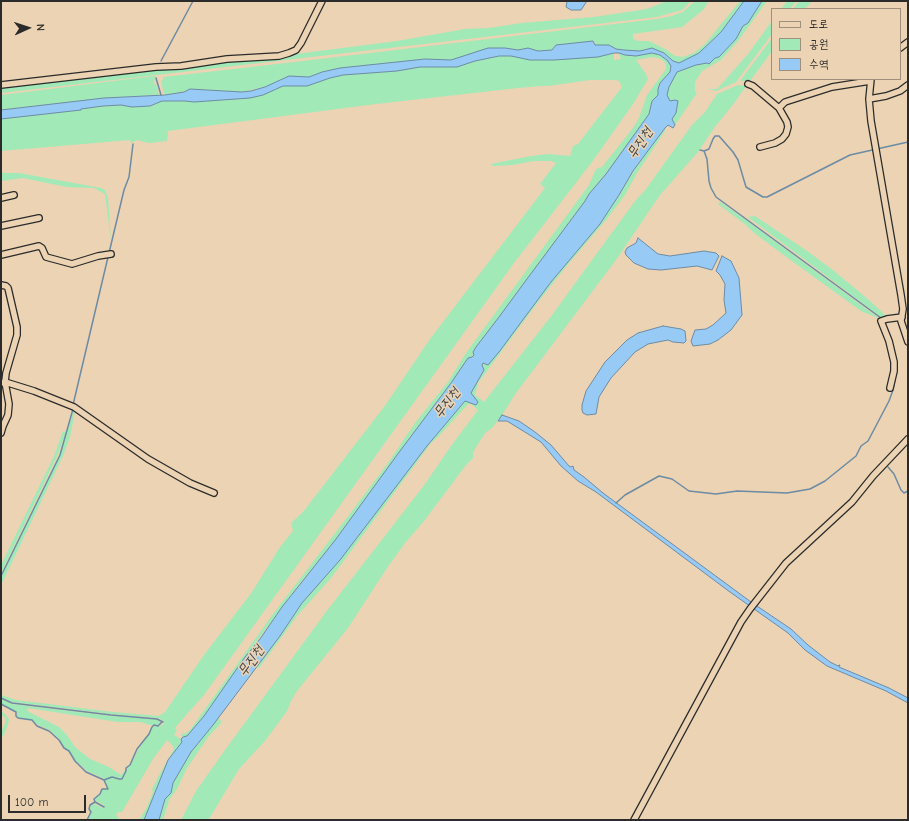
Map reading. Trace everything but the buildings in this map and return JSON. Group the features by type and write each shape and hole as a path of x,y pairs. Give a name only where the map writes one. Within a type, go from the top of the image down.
{"street":[{"path":"1,85 156,67 181,66 227,59 278,56 296,50 322,1"},
{"path":"779,108 785,102 821,90 871,80 869,99 875,149 901,295 903,309 901,321 908,342"},
{"path":"748,84 753,86 779,108 787,122 788,127 786,134 782,139 775,143 760,147"},
{"path":"869,99 886,96 900,91 908,85"},
{"path":"1,198 14,195"},
{"path":"1,226 39,218"},
{"path":"1,255 39,246 42,248 46,257 72,264 108,254"},
{"path":"1,285 8,288 17,327 17,335 3,382 8,391 8,414 2,426 1,433"},
{"path":"890,388 894,371 894,362 883,320 902,316"},
{"path":"3,382 34,391 73,406 152,462 190,483 214,493"},
{"path":"634,820 642,808 741,622 786,563 852,502 873,476 908,439"}],"green space":[{"path":"667,1 691,1 682,10 657,17 1,93 1,86 288,55 397,41 465,29 594,17 647,9"},
{"path":"695,1 709,1 703,10 682,27 633,34 633,39 638,41 649,41 675,56 683,57 694,53 705,44 740,1 744,1 721,32 699,53 679,63 652,48 640,51 624,50 616,49 609,45 595,45 595,42 593,41 556,45 552,50 537,51 528,48 518,50 505,48 451,60 425,59 340,68 309,77 289,76 265,87 242,92 196,89 165,95 161,81 163,80 163,77 657,19 683,12"},
{"path":"762,1 767,1 738,41 721,60 702,71 695,82 695,91 697,93 675,125 672,119 678,106 675,100 670,101 668,99 667,95 669,86 677,72 696,65 709,64 715,58 719,57 736,39 743,26 748,23"},
{"path":"787,1 796,1 791,8 782,8"},
{"path":"799,1 812,1 806,8 794,8"},
{"path":"771,22 771,35 736,82 716,91 708,89 717,89 748,54"},
{"path":"771,39 771,52 750,81 740,81"},
{"path":"614,53 614,60 621,59 619,53 625,55 652,53 660,55 671,65 670,72 660,83 658,95 652,101 649,114 606,174 589,194 476,347 472,357 468,358 336,539 301,582 245,657 204,716 187,736 183,737 181,735 190,730 273,614 388,463 415,423 448,382 466,353 589,185 596,169 602,167 633,128 639,118 647,95 666,69 666,64 663,60 652,57 636,60 648,79 633,104 592,162 514,263 204,695 175,728 177,730 174,735 181,739 182,742 168,760 144,820 139,820 146,809 153,792 152,789 174,749 167,740 153,759 122,812 118,812 116,815 120,820 88,820 91,812 91,805 95,804 104,809 104,805 94,799 100,795 102,790 108,789 105,780 112,778 119,780 123,779 127,768 130,766 152,727 164,724 163,720 157,718 12,702 1,697 1,695 16,700 113,712 159,716 165,712 204,655 252,592 280,547 293,531 291,523 303,512 384,407 430,339 545,188 540,184 556,163 551,161 534,161 512,165 492,166 491,164 548,154 570,156 573,146 578,144 622,87 619,81 615,80 590,80 548,86 376,104 168,131 167,141 149,143 137,140 131,143 130,140 1,151 1,119 103,106 121,105 132,107 154,105 162,101 194,102 250,98 263,95 283,86 307,86 343,75 397,71 420,67 457,67 475,61 499,56"},
{"path":"155,76 154,84 156,84 159,95 104,98 1,110 1,95"},
{"path":"738,85 746,86 698,152 660,195 616,260 516,393 502,415 492,428 485,433 473,452 473,458 405,543 348,628 297,691 287,711 265,741 239,769 209,819 181,820 196,791 225,750 326,612 425,484 478,410 471,404 468,404 431,443 331,578 297,616 259,668 257,667 302,603 340,560 427,446 465,400 476,405 478,402 471,393 484,370 482,365 483,363 488,365 499,352 551,282 600,224 633,172 665,128 665,131 637,173 625,195 538,302 478,383 475,395 484,402 552,315 692,125 705,112 717,94"},
{"path":"1,172 19,173 105,190 108,198 111,240 105,194 94,188 67,187 23,178 1,181"},
{"path":"720,202 880,319 861,311 785,256 718,204"},
{"path":"755,216 834,271 886,316 882,318 748,217"},
{"path":"74,408 75,411 70,437 63,456 1,585 1,577 60,455"},
{"path":"63,431 66,432 58,454 1,573 1,565 54,456"},
{"path":"1,699 12,704 111,716 156,719 161,722 158,725 150,725 140,722 118,722 28,708 27,710 29,712 59,727 76,748 90,759 109,767 121,775 126,768 122,778 119,779 112,777 105,779 87,771 75,760 69,751 64,748 60,740 50,730 36,724 33,720 19,718 17,716 17,712 1,703"},
{"path":"1,711 9,720 1,739 1,732 6,721 1,714"},
{"path":"218,718 222,722 209,736 187,768 177,789 169,800 163,820 159,820 165,799 171,793 173,783 191,752"}],"water":[{"path":"567,1 587,1 581,10 571,10 566,7"},
{"name":"무진천","path":"744,1 762,1 748,23 743,26 736,39 719,57 715,58 709,64 696,65 677,72 669,87 667,95 670,101 678,101 676,113 672,119 675,125 673,128 668,125 665,128 633,171 600,224 551,282 499,352 488,365 483,363 482,365 484,370 471,393 478,402 476,405 465,401 427,446 340,560 302,603 280,636 191,752 173,783 171,793 165,799 159,820 144,820 168,760 182,742 181,739 187,736 204,716 282,607 336,539 468,358 474,355 473,352 476,347 589,194 606,174 649,114 652,101 658,95 660,83 670,72 671,66 667,60 660,55 652,53 636,56 614,53 598,57 554,60 530,60 511,56 499,56 475,61 457,67 420,67 397,71 343,75 307,86 283,86 263,95 250,98 194,102 162,101 150,106 103,106 1,119 1,110 104,98 165,95 184,92 190,89 242,92 251,91 265,87 289,76 309,77 340,68 425,59 451,60 488,48 518,50 528,48 538,51 552,50 556,45 593,41 595,45 609,45 616,49 624,50 640,51 652,48 664,53 673,61 679,63 699,53 721,32"},
{"path":"638,238 658,254 670,256 704,251 716,253 719,256 712,270 697,266 661,270 648,269 634,263 625,252 627,248 636,243"},
{"path":"722,256 731,261 739,278 742,315 731,330 718,340 710,344 693,346 691,341 695,330 706,329 713,325 726,313 724,300 725,284 716,271"},
{"path":"663,326 685,331 686,341 684,343 668,340 648,344 635,352 611,378 599,397 596,414 587,415 583,413 582,405 586,391 605,362 627,340 638,333"},
{"path":"502,415 519,421 535,432 551,445 569,466 573,466 574,470 603,493 751,602 791,629 808,645 830,662 838,666 840,665 839,667 889,688 908,698 908,703 886,691 827,666 805,650 788,633 730,592 596,492 578,481 561,466 541,442 507,421 498,421"}],"waterway":[{"path":"161,61 193,1"},
{"path":"156,78 161,95"},
{"path":"700,150 704,151 709,149 715,136 719,136 738,160 746,187 763,197 767,197 850,155 908,142"},
{"path":"109,253 124,190 129,177 133,144"},
{"path":"704,151 707,159 709,181 716,197 881,318"},
{"path":"73,405 108,257"},
{"path":"616,503 625,495 659,476 672,479 689,491 716,494 737,491 787,493 810,489 825,481 856,456 861,446 868,441 889,401 895,379"},
{"path":"1,576 60,455 73,409"},
{"path":"888,467 894,474 901,490 904,493 908,491"},
{"path":"1,698 12,703 157,719 163,722"},
{"path":"1,704 16,712 16,716 18,718 32,720 37,726 49,731 59,740 64,748 69,751 75,761 86,772 104,780 108,789 102,789 100,794 94,799 95,802 90,805 89,809 91,812 87,820"},
{"path":"104,780 112,777 122,779 126,768 130,765 137,749 149,734 152,727 154,725 158,726 162,722"},
{"path":"95,802 104,807"}]}
